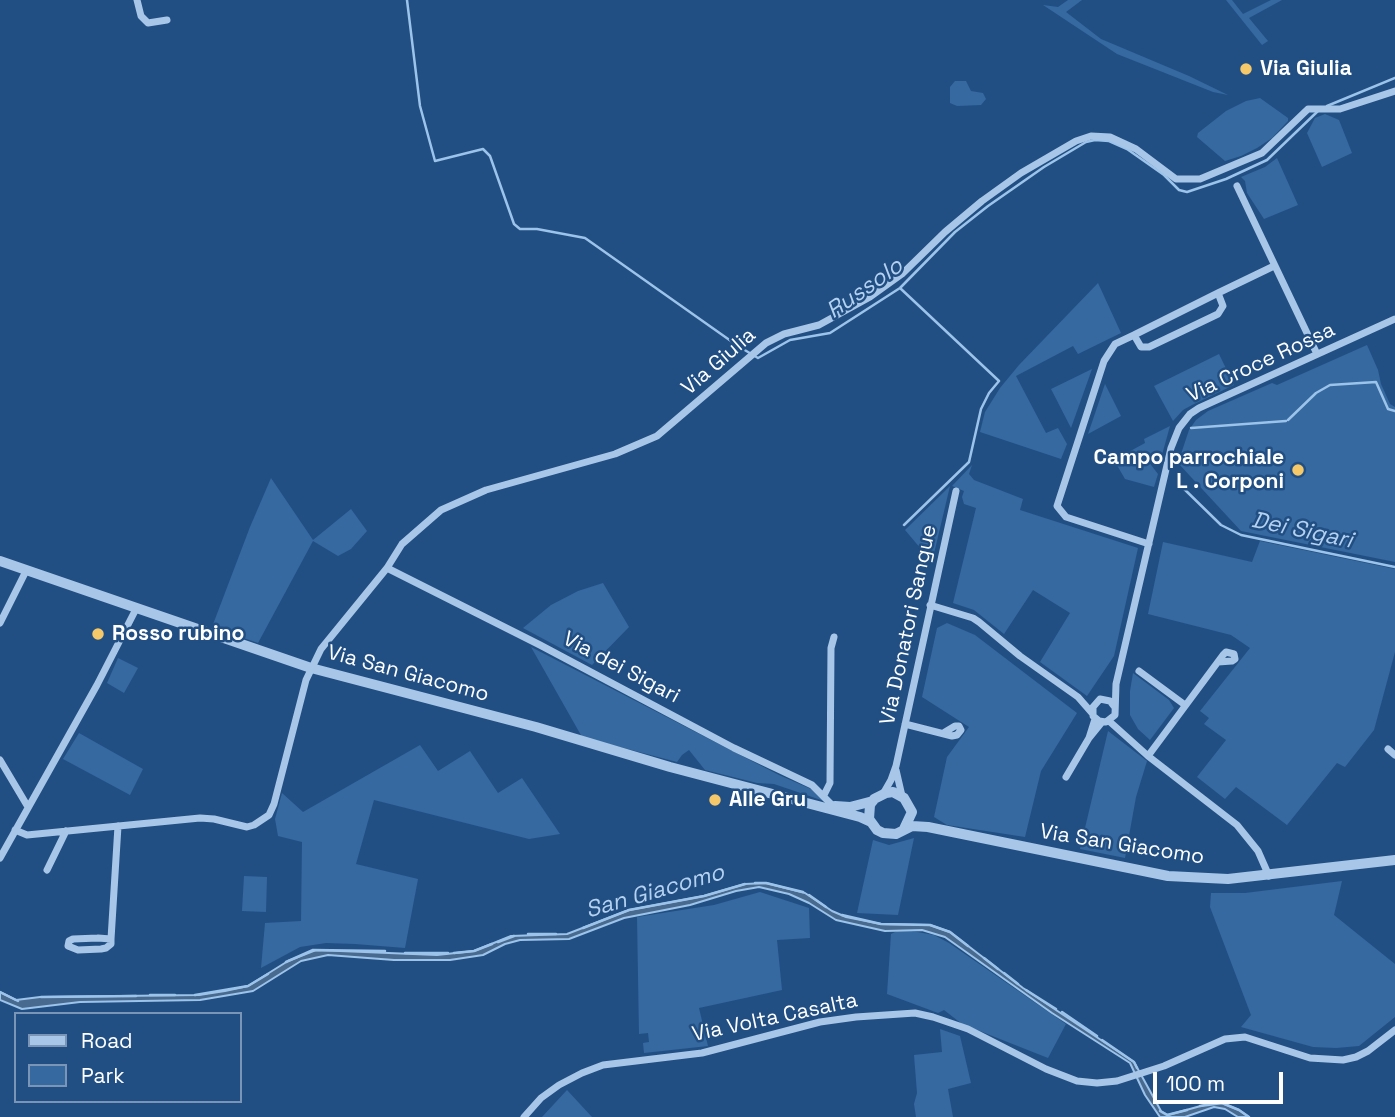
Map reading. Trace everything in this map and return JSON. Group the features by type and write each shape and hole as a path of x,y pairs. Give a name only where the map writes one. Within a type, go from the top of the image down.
{"street":[{"path":"137,0 141,16 148,23 167,20"},
{"name":"Via Giulia","path":"15,830 27,835 200,818 214,818 247,827 254,825 269,815 274,804 311,668 332,634 387,568 402,544 442,510 486,490 643,444 669,428 757,351 783,334 819,325 870,297 902,274 973,208 1030,167 1076,141 1091,136 1110,137 1136,149 1176,179 1200,179 1262,153 1281,137 1302,113 1340,109 1395,90"},
{"path":"1237,186 1317,354"},
{"path":"1149,544 1066,517 1057,506 1104,361 1115,344 1274,266"},
{"path":"1134,335 1141,347 1149,347 1218,314 1223,306 1218,293"},
{"name":"Via Croce Rossa","path":"1116,684 1093,707 1103,718 1114,706 1116,684 1175,435 1190,414 1395,319"},
{"name":"Via Donatori Sangue","path":"883,794 896,766 956,491"},
{"name":"Via San Giacomo","path":"0,562 311,668 536,727 871,822"},
{"name":"Via dei Sigari","path":"387,568 540,645 734,748 812,785 833,806"},
{"path":"0,623 26,571"},
{"path":"930,605 973,618 1020,656 1078,697 1237,825 1258,851 1269,876"},
{"path":"0,858 136,609"},
{"path":"824,795 830,783 831,648 834,636"},
{"path":"1148,756 1219,662"},
{"path":"1139,671 1185,705"},
{"path":"1078,697 1110,701 1114,706"},
{"path":"1066,776 1103,718"},
{"path":"905,724 945,732"},
{"path":"0,760 28,807"},
{"name":"Via Donatori Sangue","path":"896,766 902,796"},
{"path":"911,809 911,818 904,829 896,834 883,834 871,822 869,812 873,801 883,794 893,792 902,796 928,827"},
{"name":"Via San Giacomo","path":"811,805 850,807 873,801"},
{"path":"111,939 73,939 68,946 78,950 106,948 110,944 111,939 118,826"},
{"name":"Via San Giacomo","path":"904,829 912,826 928,827 1165,876 1228,879 1395,860"},
{"path":"47,870 66,831"},
{"name":"Via Volta Casalta","path":"524,1117 541,1098 559,1086 603,1065 702,1053 820,1022 893,1014 915,1013 948,1021 1077,1081 1097,1083 1117,1081 1147,1072 1217,1041 1245,1037 1310,1058 1343,1060 1368,1051 1395,1030"}],"green space":[{"path":"1068,0 1082,0 1066,12 1101,39 1228,95 1213,92 1117,54 1043,5 1058,7"},
{"path":"1226,0 1232,0 1243,14 1271,0 1282,0 1249,18 1268,41 1262,45"},
{"path":"955,81 966,81 971,91 983,93 986,99 981,105 957,106 950,103 950,87"},
{"path":"1260,98 1288,118 1288,121 1272,138 1257,148 1225,161 1197,137 1198,133 1226,111 1246,101"},
{"path":"1325,114 1339,120 1352,153 1322,167 1307,133 1315,118"},
{"path":"1277,158 1298,205 1264,219 1247,193 1245,181 1241,177 1265,167"},
{"path":"1098,283 1121,333 1078,354 1073,346 1016,376 1046,433 1058,428 1067,444 1061,459 980,432 985,412 1000,388"},
{"path":"1367,345 1390,404 1395,407 1395,562 1241,531 1178,463 1189,430 1196,420 1208,411 1272,383 1277,385"},
{"path":"1219,354 1234,385 1183,410 1173,421 1154,386"},
{"path":"1092,369 1071,428 1051,389"},
{"path":"1105,384 1121,416 1088,434"},
{"path":"1170,426 1160,462 1148,461 1158,474 1154,487 1125,479 1114,460 1145,443 1144,439"},
{"path":"972,465 969,474 974,480 1023,499 1020,510 1138,548 1114,656 1087,696 1040,662 1070,613 1033,590 1004,634 974,610 953,603 976,508 964,504 964,491 952,486"},
{"path":"271,478 313,540 351,509 367,531 351,549 338,556 313,541 258,643 212,627"},
{"path":"950,486 932,562 905,530"},
{"path":"1260,541 1395,569 1395,652 1374,730 1345,767 1337,763 1287,825 1236,787 1225,799 1197,777 1226,740 1204,724 1209,718 1200,711 1250,648 1231,635 1148,614 1163,542 1252,562"},
{"path":"603,583 629,627 592,665 523,628 551,605 578,591"},
{"path":"947,623 975,635 1077,713 1041,771 1025,837 947,825 934,817 947,757 969,727 922,697 937,628"},
{"path":"531,647 811,789 824,801 774,784 757,783 705,770 689,750 677,762 582,737"},
{"path":"118,658 138,668 124,693 107,683"},
{"path":"1133,673 1169,700 1174,708 1150,740 1138,729 1130,715"},
{"path":"1108,731 1147,761 1136,797 1125,858 1080,849"},
{"path":"79,733 143,769 130,795 63,759"},
{"path":"420,745 438,771 470,751 498,793 522,778 560,834 529,839 374,800 356,864 418,879 405,948 326,943 300,947 261,968 265,923 301,921 302,842 278,836 275,819 282,793 303,812"},
{"path":"914,838 898,915 857,913 873,840 889,845"},
{"path":"244,876 267,877 266,912 242,911"},
{"path":"1342,881 1334,915 1395,964 1395,1017 1359,1046 1336,1048 1313,1047 1241,1027 1251,1015 1210,907 1211,893 1245,893"},
{"path":"760,892 809,908 810,938 777,940 782,990 699,1008 708,1046 644,1053 643,1043 649,1042 648,1033 639,1034 637,917 714,905"},
{"path":"901,929 934,935 949,943 1066,1024 1048,1058 962,1024 944,1010 938,1013 887,994 891,934"},
{"path":"940,1029 960,1036 971,1083 948,1089 953,1117 916,1117 914,1055 942,1052"},
{"path":"567,1090 592,1117 542,1117"}],"shaded area":[{"path":"766,883 805,893 846,917 881,924 930,925 950,932 1023,988 1134,1062 1161,1111 1168,1115 1222,1103 1249,1117 1238,1117 1225,1109 1214,1107 1185,1117 1160,1117 1145,1095 1130,1063 1052,1013 945,937 922,930 885,931 836,920 789,894 759,887 690,905 624,918 569,939 520,940 483,955 450,960 394,960 328,955 301,961 253,991 200,1000 80,1002 22,1009 0,1000 0,992 16,1000 40,997 199,995 248,986 288,961 316,950 437,955 474,951 511,936 567,934 629,910 704,896 745,884"}],"waterway":[{"name":"Russolo","path":"407,0 420,106 435,161 483,149 490,156 514,224 520,229 537,229 585,238 758,358 790,340 830,333 900,288 955,232 988,206 1086,142 1109,141 1127,149 1164,175 1179,190 1187,192 1226,179 1267,160 1318,111"},
{"name":"Russolo","path":"1327,106 1395,78"},
{"path":"900,288 999,381 981,409 969,462 904,525"},
{"path":"1288,420 1316,393 1330,385 1376,382 1388,409 1395,411"},
{"path":"1191,428 1286,421"},
{"name":"Dei Sigari","path":"1178,483 1221,525 1241,535 1395,567"},
{"name":"San Giacomo","path":"755,883 803,892"},
{"name":"San Giacomo","path":"583,928 629,910 704,896 745,884"},
{"name":"San Giacomo","path":"809,895 826,907"},
{"name":"San Giacomo","path":"842,915 881,924 930,925 950,932 968,946"},
{"name":"San Giacomo","path":"528,934 556,934"},
{"name":"San Giacomo","path":"498,942 514,936"},
{"name":"San Giacomo","path":"454,953 474,951 492,944"},
{"name":"San Giacomo","path":"286,962 313,950 385,951"},
{"name":"San Giacomo","path":"405,953 448,953"},
{"name":"San Giacomo","path":"984,958 998,969"},
{"name":"San Giacomo","path":"1004,973 1018,984"},
{"name":"San Giacomo","path":"195,995 248,986 268,974"},
{"name":"San Giacomo","path":"1026,990 1056,1009"},
{"name":"San Giacomo","path":"0,992 18,1001"},
{"name":"San Giacomo","path":"150,995 175,995"},
{"name":"San Giacomo","path":"41,997 136,996"},
{"name":"San Giacomo","path":"1062,1012 1097,1036"},
{"name":"San Giacomo","path":"1102,1040 1134,1062 1137,1068"},
{"name":"San Giacomo","path":"1200,1106 1222,1103 1249,1117"},
{"name":"San Giacomo","path":"1160,1111 1167,1115 1187,1110"}],"place":[{"name":"Via Giulia","path":"1246,69"},
{"name":"Campo parrochiale L . Corponi","path":"1298,470"},
{"name":"Rosso rubino","path":"98,634"},
{"name":"Alle Gru","path":"715,800"}]}
